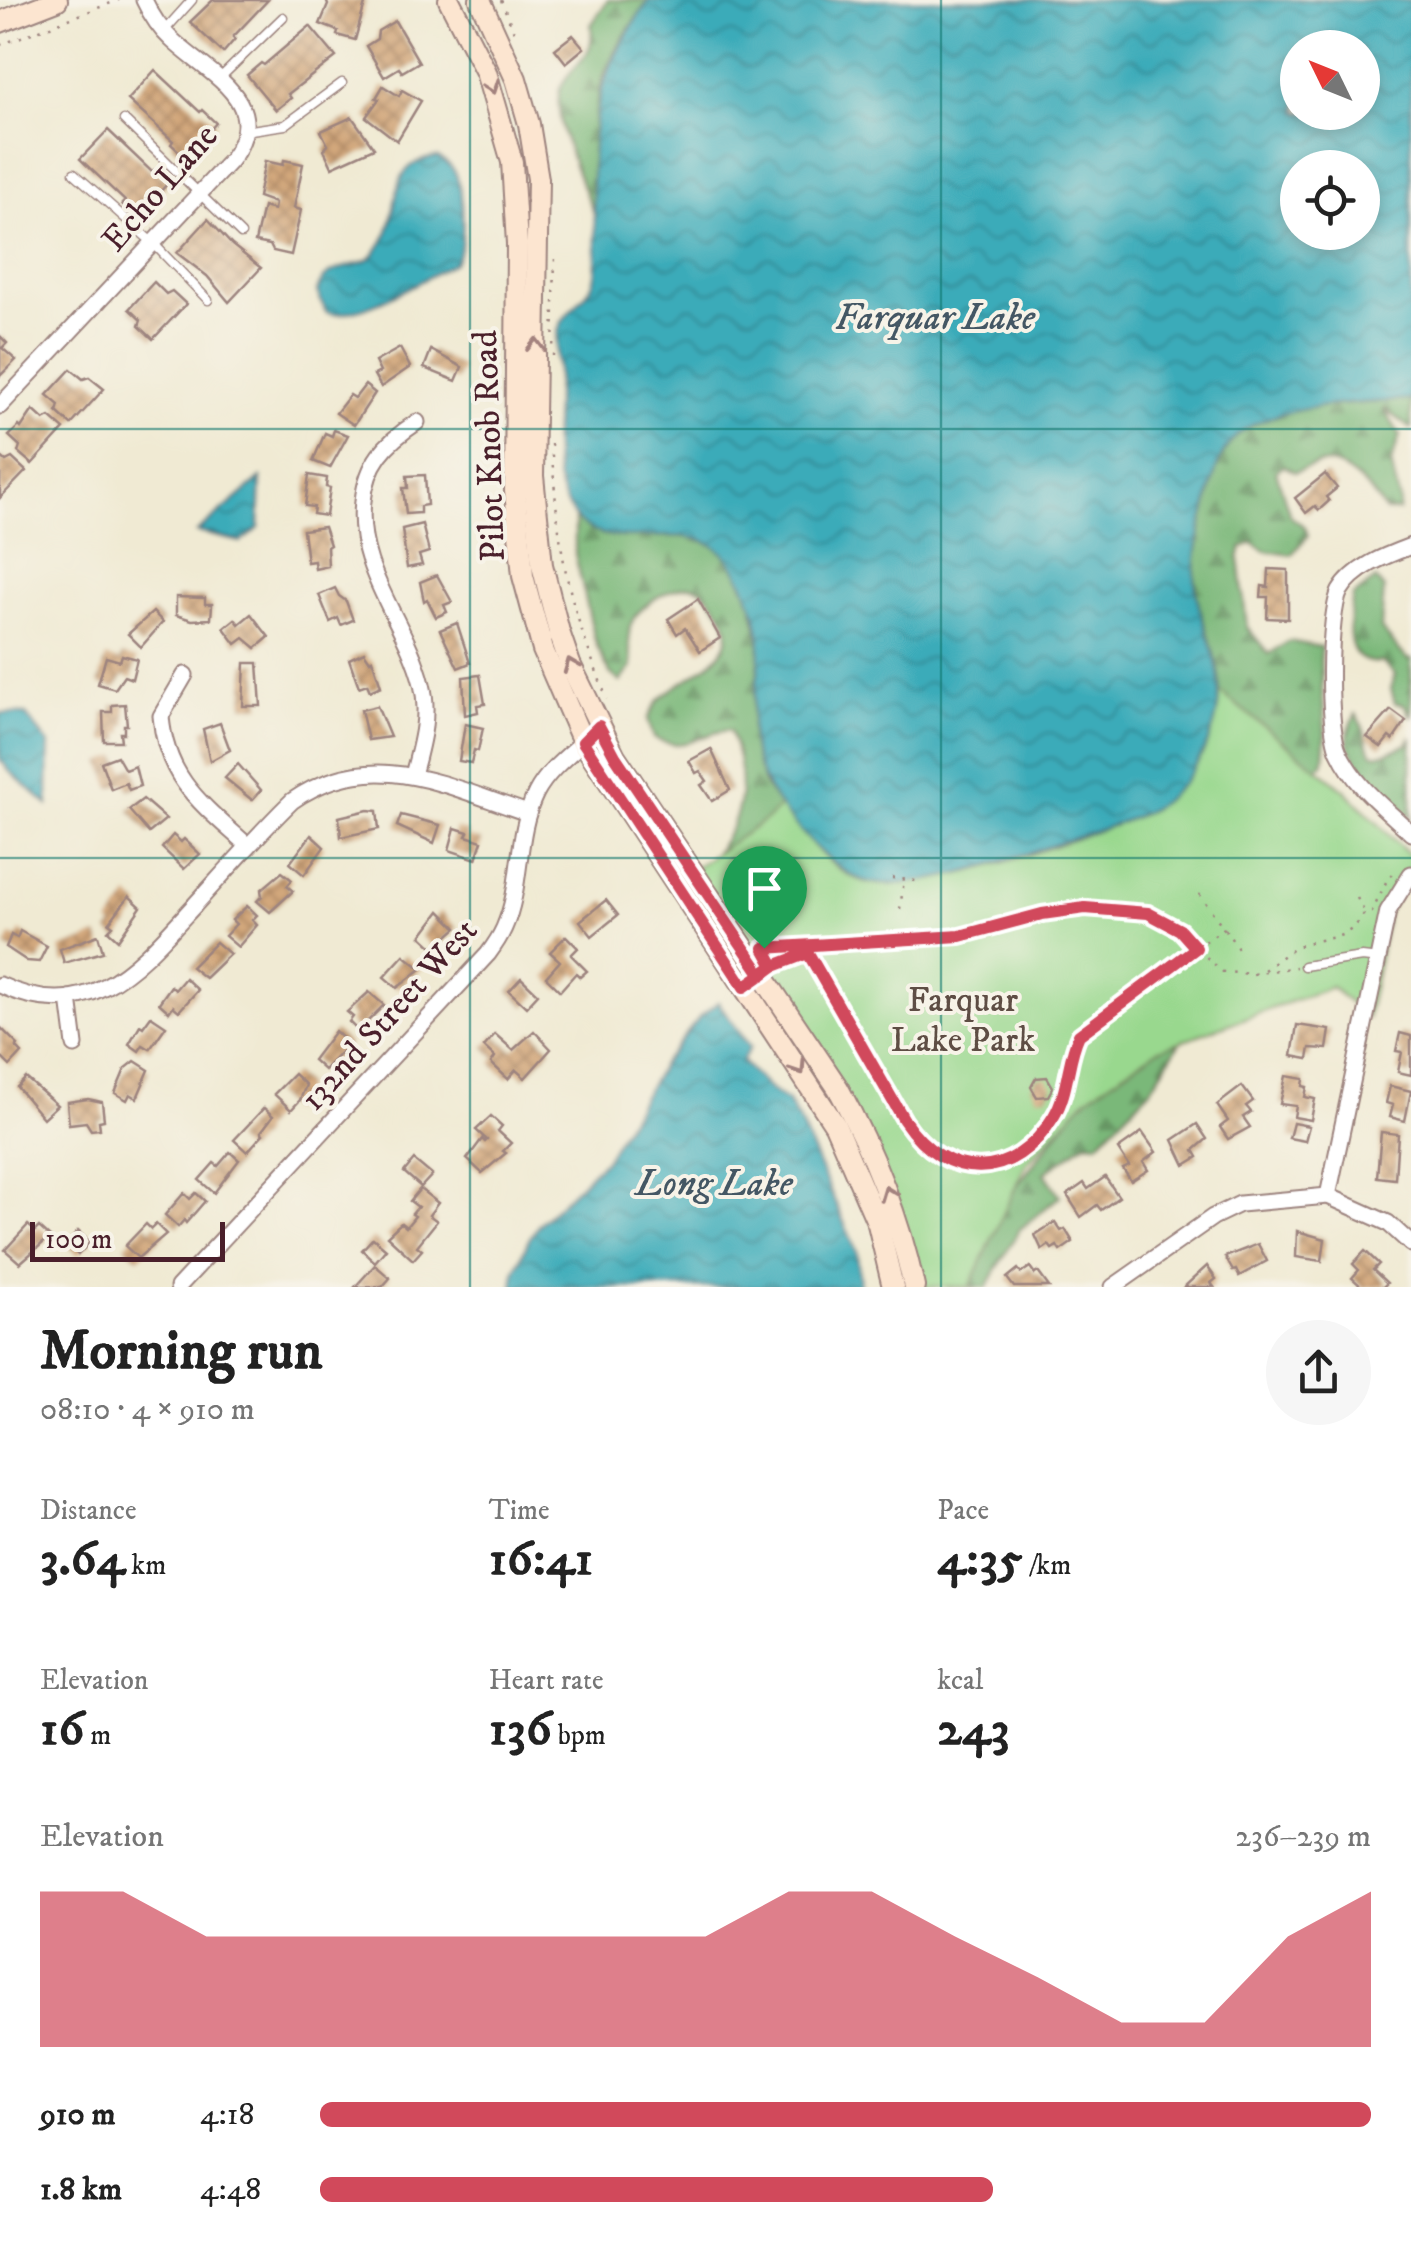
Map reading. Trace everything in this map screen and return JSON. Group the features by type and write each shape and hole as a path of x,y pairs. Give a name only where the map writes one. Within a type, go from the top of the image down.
{"main road":[{"path":"0,22 57,0"},
{"name":"Pilot Knob Road","path":"449,0 486,72 512,162 517,228 515,491 519,550 543,650 583,742 835,1124 878,1224 893,1287"},
{"name":"Pilot Knob Road","path":"480,0 516,79 529,124 538,179 534,476 542,565 559,632 615,756 768,970 838,1088 892,1204 914,1287"},
{"path":"583,742 599,726"}],"street":[{"name":"Echo Lane","path":"0,406 237,152 244,132 238,99 220,78 164,32 144,0"},
{"path":"413,775 425,724 422,684 367,557 362,512 370,467 393,438 416,422"},
{"path":"1411,546 1366,566 1341,590 1334,611 1330,714 1337,749 1358,783 1411,833"},
{"path":"185,675 161,716 167,754 186,787 248,846"},
{"name":"132nd Street West","path":"178,1287 488,954 505,927 528,813 537,790 583,742"},
{"path":"0,984 31,996 69,998 90,994 128,975 292,801 323,782 376,770 413,775 528,813"},
{"path":"1328,1196 1388,911 1411,874"},
{"path":"69,998 75,1044"},
{"path":"1113,1287 1213,1217 1240,1204 1328,1196 1388,1223 1411,1244"}],"lane":[{"path":"164,32 192,0"},
{"path":"220,78 283,17"},
{"path":"244,132 284,125 342,83"},
{"path":"124,120 242,234"},
{"path":"74,173 153,243 208,300"},
{"path":"744,987 768,970 808,953 875,1073"},
{"path":"1304,966 1380,959"}],"path":[{"path":"0,45 119,0"},
{"path":"501,0 514,32"},
{"path":"553,358 554,243"},
{"path":"550,435 568,584 580,629 608,702"},
{"path":"1365,912 1372,912 1394,871"},
{"path":"892,878 916,881"},
{"path":"900,909 904,880"},
{"path":"1199,894 1238,949"},
{"path":"1357,898 1365,912"},
{"path":"768,970 764,948 960,936 1042,914 1085,908 1148,913 1180,930 1223,972 1235,975 1304,966"},
{"path":"1263,971 1304,944 1346,934 1358,925 1365,912"},
{"path":"875,1073 912,1132 928,1149 955,1165 976,1168 1014,1156 1054,1117 1067,1086 1074,1044 1084,1028 1224,928"}],"green space":[{"path":"608,0 649,0 603,77 594,136 594,214 563,132 559,98 561,86 587,53 591,25"},
{"path":"1411,386 1411,429 1383,408 1400,435 1391,463 1399,511 1385,511 1366,486 1339,467 1319,464 1295,472 1284,466 1276,471 1290,516 1305,527 1308,536 1291,555 1266,551 1252,543 1242,548 1239,558 1247,627 1269,654 1289,641 1321,647 1323,764 1070,928 714,855 732,825 740,795 739,764 730,730 675,744 654,738 648,719 660,699 704,668 725,646 728,632 723,616 705,593 694,586 675,589 652,601 633,620 629,640 632,667 620,682 610,673 596,644 575,554 575,516 604,535 683,535 719,547 732,560 752,604 761,644 752,726 764,785 794,821 1181,534 1239,412 1379,402"},
{"path":"1376,579 1384,589 1381,629 1411,659 1411,717 1404,704 1395,703 1391,689 1395,674 1382,662 1360,658 1351,641 1353,596"},
{"name":"Farquar Lake Park","path":"1220,692 1345,790 1411,857 1411,874 1388,911 1367,1018 1331,987 1157,1050 1088,1097 1026,1164 970,1287 914,1287 875,1161 692,869 770,817 781,805 835,866 871,883 895,884 948,876 1032,853 1138,816 1166,797 1207,742"},
{"path":"1356,714 1374,754 1408,744 1411,736 1411,818 1352,753 1348,736"},
{"path":"1180,1042 1151,1089 1098,1143 1086,1142 1045,1173 1060,1196 1019,1230 987,1287 950,1287 1018,1184 1067,1120 1103,1051"}],"water":[{"name":"Farquar Lake","path":"649,0 1411,0 1411,400 1326,406 1281,414 1246,429 1225,450 1202,526 1195,575 1218,671 1217,712 1203,753 1178,788 1162,802 1113,825 1000,862 917,882 884,884 853,876 835,865 781,808 755,759 752,721 759,634 752,604 731,562 707,542 692,538 611,536 587,528 570,510 557,476 557,338 565,317 589,291 595,275 595,124 604,82"},
{"path":"438,157 454,171 461,194 461,245 454,263 372,305 339,314 326,312 317,292 320,283 331,273 373,256 389,228 402,177 421,161"},
{"path":"261,478 259,528 241,542 197,532"},
{"path":"0,713 25,714 49,744 48,805 0,759"},
{"name":"Long Lake","path":"718,1002 750,1047 742,1061 788,1102 801,1124 857,1252 860,1287 513,1287 515,1271 539,1224 605,1160 663,1063 700,1017"}],"building":[{"path":"213,0 268,0 223,53 190,22"},
{"path":"326,0 366,0 355,40 320,24 328,5"},
{"path":"395,21 419,62 384,77 366,46 377,39 378,31"},
{"path":"310,26 336,57 288,94 291,98 276,110 247,75"},
{"path":"573,35 584,48 566,63 555,49"},
{"path":"155,70 216,123 185,157 128,100"},
{"path":"383,86 399,96 402,90 421,101 397,141 366,117"},
{"path":"352,117 374,148 332,167 321,131"},
{"path":"108,130 152,172 169,182 137,217 80,159"},
{"path":"284,160 303,164 294,208 301,210 291,255 255,242 263,207 274,210 275,203 258,197 265,161 283,165"},
{"path":"208,219 261,268 229,302 207,276 177,253"},
{"path":"154,282 166,294 172,291 186,304 153,339 129,309"},
{"path":"0,336 7,343 2,348 16,360 0,376"},
{"path":"400,348 410,367 381,387 374,375 380,372 375,362"},
{"path":"431,350 462,367 456,381 424,368"},
{"path":"71,369 104,389 71,425 57,412 59,405 47,395"},
{"path":"365,385 375,393 354,425 336,413 350,395 355,398"},
{"path":"33,410 64,429 32,464 18,452 20,446 9,436 21,428"},
{"path":"334,430 348,435 330,468 313,461 325,433 332,436"},
{"path":"0,456 6,461 12,458 26,471 0,498"},
{"path":"1325,474 1337,488 1319,510 1315,506 1306,513 1295,498"},
{"path":"309,475 327,478 326,487 330,488 326,516 313,514 314,507 305,506"},
{"path":"425,475 427,505 420,506 420,513 406,514 403,488 408,488 407,476"},
{"path":"422,524 429,552 419,555 422,565 407,568 402,529"},
{"path":"324,527 330,545 328,566 315,569 314,561 307,562 303,530"},
{"path":"1269,569 1288,570 1288,619 1267,618 1268,597 1261,597 1262,586 1268,587"},
{"path":"437,575 452,602 444,605 447,612 436,617 427,599 424,601 420,582"},
{"path":"335,588 346,601 353,620 341,625 338,618 330,622 319,595"},
{"path":"176,597 205,598 205,604 212,604 211,619 192,620 176,615"},
{"path":"698,599 720,638 700,651 685,628 677,634 668,619"},
{"path":"153,612 163,622 141,647 128,634"},
{"path":"251,614 269,637 256,648 244,638 236,644 224,628 235,619 239,624"},
{"path":"457,623 470,663 458,668 440,630"},
{"path":"364,652 372,659 381,686 370,691 367,684 359,687 349,659"},
{"path":"122,655 137,659 132,679 124,676 115,689 98,684 106,657 120,661"},
{"path":"245,663 258,663 261,706 243,706"},
{"path":"480,675 485,704 477,705 478,712 465,715 463,677"},
{"path":"125,704 127,725 124,733 120,733 121,741 104,741 103,712 112,712 112,705"},
{"path":"377,706 390,737 368,740 361,710"},
{"path":"1391,710 1406,721 1393,740 1389,737 1381,747 1367,737"},
{"path":"220,723 230,750 210,761 203,729"},
{"path":"465,724 483,728 471,763 459,761"},
{"path":"711,749 730,790 712,801 701,785 707,781 689,761"},
{"path":"117,756 125,770 135,766 140,786 129,790 126,783 111,789 101,762"},
{"path":"238,764 261,790 252,800 225,778"},
{"path":"143,799 166,819 149,833 129,810"},
{"path":"377,811 379,829 341,837 339,817"},
{"path":"401,815 440,825 434,843 397,826"},
{"path":"455,828 482,841 476,859 449,850"},
{"path":"173,835 181,842 184,839 200,854 184,869 162,848"},
{"path":"311,835 324,847 304,875 290,863"},
{"path":"282,872 292,880 287,886 293,891 270,912 257,901 261,890"},
{"path":"129,896 141,907 118,940 108,931 113,926 109,923"},
{"path":"606,900 618,915 592,936 580,921"},
{"path":"247,906 257,915 252,920 257,925 238,947 225,936 236,924 232,920"},
{"path":"440,911 457,928 434,948 421,936"},
{"path":"20,931 47,946 39,962 27,961 6,947 11,935 17,938"},
{"path":"98,935 103,952 64,963 60,949"},
{"path":"566,936 578,948 571,955 587,971 580,977 576,973 560,991 546,977 560,961 550,952"},
{"path":"216,942 230,954 205,978 191,967"},
{"path":"404,955 421,969 397,988 384,977"},
{"path":"185,978 198,990 179,1011 173,1006 169,1012 159,1003 171,986 175,990"},
{"path":"521,978 538,994 526,1007 509,991"},
{"path":"369,992 384,1005 358,1031 349,1022 353,1017 347,1012"},
{"path":"151,1016 166,1026 150,1049 143,1045 139,1051 129,1044 140,1025 143,1027"},
{"path":"1297,1025 1330,1030 1327,1049 1310,1048 1308,1059 1292,1056"},
{"path":"0,1027 22,1053 10,1066 0,1056"},
{"path":"335,1031 349,1044 324,1070 313,1060"},
{"path":"534,1031 551,1049 525,1078 516,1070 508,1079 491,1063 495,1057 484,1047 495,1034 513,1050"},
{"path":"1400,1033 1411,1036 1411,1075 1398,1072 1402,1052 1396,1051"},
{"path":"135,1061 149,1070 137,1098 130,1094 127,1100 115,1093 125,1069"},
{"path":"294,1074 306,1085 291,1110 274,1094"},
{"path":"1286,1076 1304,1079 1305,1097 1315,1099 1311,1120 1294,1117 1296,1106 1280,1104"},
{"path":"1047,1077 1053,1087 1048,1096 1037,1097 1031,1087 1036,1078"},
{"path":"26,1078 57,1105 43,1118 17,1087"},
{"path":"1242,1086 1253,1101 1246,1106 1251,1112 1243,1117 1250,1127 1228,1139 1220,1127 1228,1121 1217,1105"},
{"path":"1390,1086 1411,1091 1405,1121 1390,1117 1393,1105 1386,1103"},
{"path":"67,1102 102,1102 104,1120 99,1121 100,1129 91,1130 86,1122 69,1124"},
{"path":"264,1108 273,1116 247,1152 234,1140"},
{"path":"491,1116 502,1126 498,1131 511,1143 503,1151 506,1153 482,1173 467,1159 482,1139 487,1140 476,1130"},
{"path":"1293,1123 1309,1126 1305,1141 1289,1138"},
{"path":"1197,1124 1207,1139 1194,1150 1198,1157 1185,1165 1173,1140"},
{"path":"1142,1132 1156,1152 1143,1162 1148,1170 1131,1181 1123,1169 1129,1166 1118,1149"},
{"path":"1381,1132 1398,1134 1395,1179 1377,1177"},
{"path":"230,1152 239,1160 214,1193 199,1180"},
{"path":"414,1160 432,1175 421,1187 404,1172"},
{"path":"1105,1177 1119,1197 1101,1210 1097,1205 1081,1217 1067,1195 1084,1183 1088,1189"},
{"path":"420,1189 438,1203 429,1215 437,1221 417,1246 422,1250 413,1260 387,1236 401,1223 406,1227 415,1216 412,1214 418,1207 410,1201"},
{"path":"184,1193 190,1199 196,1193 205,1201 178,1227 165,1215"},
{"path":"1055,1222 1073,1242 1060,1251 1049,1245 1042,1250 1035,1235"},
{"path":"146,1224 151,1229 156,1224 166,1234 138,1258 125,1246"},
{"path":"28,1225 35,1231 39,1227 50,1237 20,1263 5,1250"},
{"path":"78,1231 90,1242 78,1255 67,1244"},
{"path":"1297,1231 1325,1239 1322,1261 1296,1257"},
{"path":"373,1238 386,1249 375,1262 362,1250"},
{"path":"1258,1244 1267,1261 1239,1276 1225,1257"},
{"path":"1365,1251 1379,1264 1373,1270 1387,1283 1383,1287 1362,1287 1352,1278 1359,1270 1353,1264"},
{"path":"375,1265 390,1278 382,1287 355,1287"},
{"path":"1207,1266 1216,1279 1211,1283 1214,1287 1184,1287"},
{"path":"1030,1267 1049,1287 1014,1287 1007,1278 1018,1269 1021,1273"}],"route":[{"path":"764,948 774,966 762,975 744,987 583,742 599,726 615,756 762,975 808,953 904,1120 928,1149 955,1165 976,1168 994,1164 1014,1156 1032,1142 1054,1117 1067,1086 1074,1044 1084,1028 1196,948 1180,930 1148,913 1085,908 1042,914 960,936 764,948"}]}
